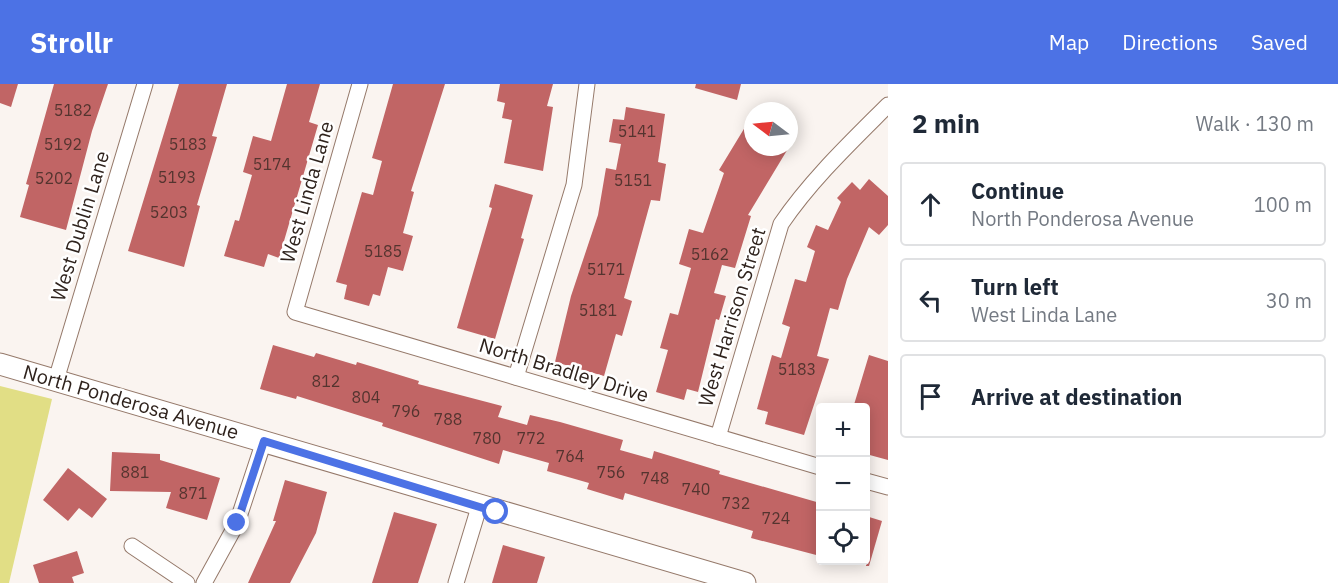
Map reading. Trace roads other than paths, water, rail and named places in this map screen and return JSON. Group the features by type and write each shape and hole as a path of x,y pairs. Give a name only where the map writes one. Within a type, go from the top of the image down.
{"street":[{"name":"West Dublin Lane","path":"56,380 145,84"},
{"name":"West Linda Lane","path":"295,312 360,84"},
{"path":"516,377 574,185 587,84"},
{"name":"West Harrison Street","path":"718,437 781,224 798,199 824,170 888,105"},
{"name":"North Bradley Drive","path":"295,312 816,466"},
{"name":"North Ponderosa Avenue","path":"0,364 479,507 745,583"},
{"path":"204,583 237,523 264,441"},
{"path":"870,482 888,488"},
{"path":"456,583 479,507"},
{"path":"132,546 187,583"}]}
